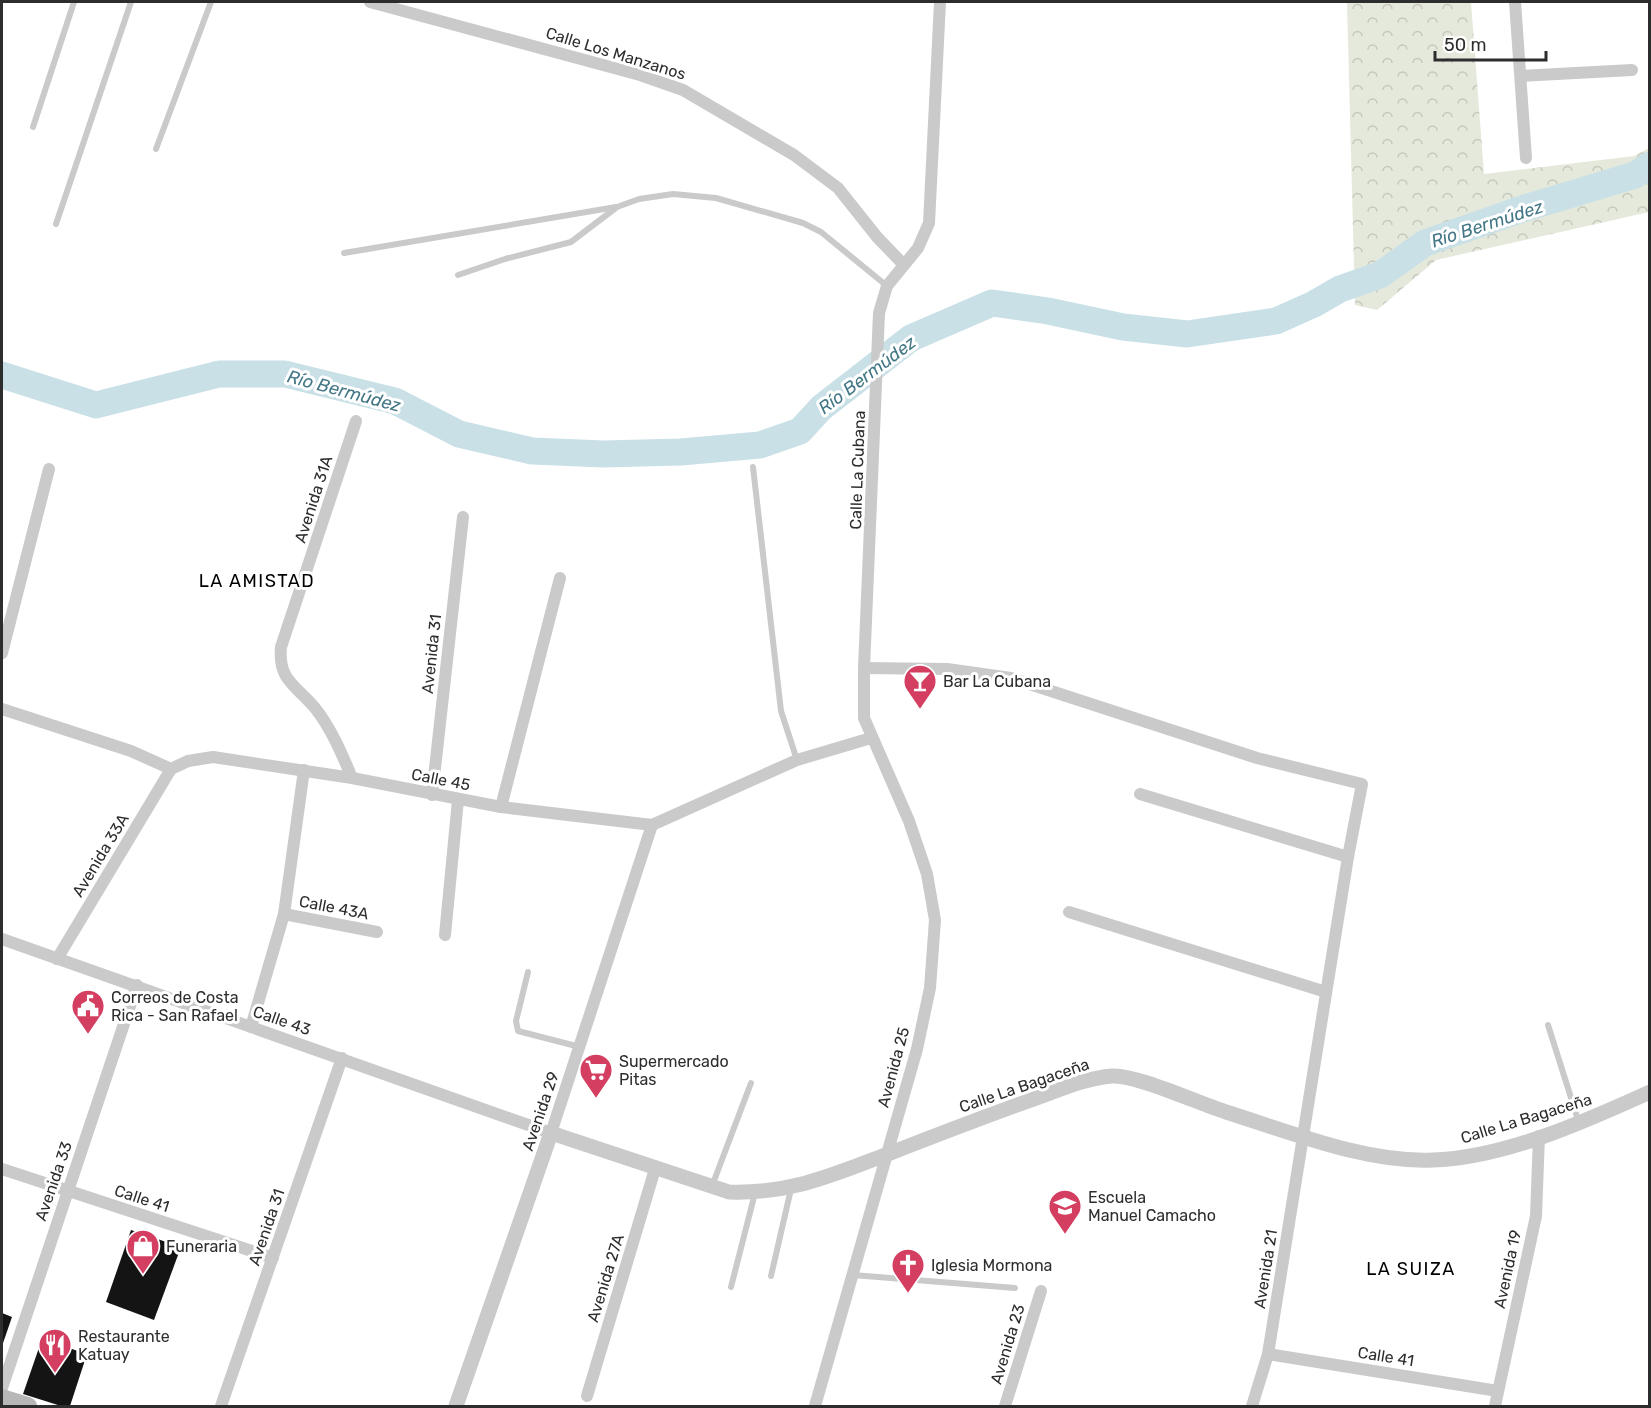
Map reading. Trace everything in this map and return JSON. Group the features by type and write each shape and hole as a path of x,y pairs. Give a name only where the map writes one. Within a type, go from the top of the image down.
{"main road":[{"path":"2,1398 28,1407"}],"street":[{"name":"Calle Los Manzanos","path":"370,2 640,75 683,90 794,155 838,188 877,237 903,264"},
{"name":"Calle La Cubana","path":"871,738 864,718 864,668 879,313 887,286 918,248 929,223 940,2"},
{"path":"1515,2 1526,158"},
{"path":"1521,76 1632,70"},
{"name":"Avenida 31A","path":"352,778 338,746 315,708 283,673 280,661 281,647 356,421"},
{"path":"2,653 49,469"},
{"name":"Avenida 31","path":"432,795 463,518"},
{"path":"501,807 560,578"},
{"name":"Avenida 21","path":"864,668 947,669 1011,678 1257,758 1362,784 1348,857 1268,1354 1252,1407"},
{"path":"2,709 131,750 171,769"},
{"path":"652,825 797,760 871,738"},
{"name":"Avenida 25","path":"815,1407 926,1008 935,920 927,874 909,821 871,738"},
{"name":"Calle 45","path":"171,769 188,761 213,757 352,778 501,807 652,825"},
{"name":"Avenida 33A","path":"57,958 171,769"},
{"path":"251,1027 284,914 304,770"},
{"path":"1140,794 1348,857"},
{"path":"445,935 458,800"},
{"name":"Avenida 29","path":"456,1407 581,1048 652,825"},
{"path":"1069,912 1326,992"},
{"name":"Calle 43A","path":"284,914 377,932"},
{"name":"Calle 43","path":"2,939 551,1133"},
{"name":"Avenida 33","path":"2,1388 137,985"},
{"name":"Avenida 31","path":"221,1407 342,1058"},
{"name":"Calle La Bagaceña","path":"551,1133 729,1192 755,1193 792,1188 830,1178 1074,1085 1114,1075 1130,1078 1200,1104 1303,1136 1377,1155 1433,1161 1472,1156 1580,1124 1650,1092"},
{"name":"Avenida 19","path":"1495,1407 1536,1216 1539,1136"},
{"name":"Calle 41","path":"2,1169 273,1258"},
{"name":"Avenida 27A","path":"587,1396 655,1169"},
{"name":"Avenida 23","path":"1005,1407 1041,1291"},
{"name":"Calle 41","path":"1268,1354 1498,1391"}],"lane":[{"path":"33,126 74,2"},
{"path":"56,224 131,2"},
{"path":"156,149 211,2"},
{"path":"344,253 617,207 639,199 673,194 716,198 754,207 803,223 821,232 887,286"},
{"path":"458,275 505,259 571,243 617,207"},
{"path":"753,468 781,711 797,760"},
{"path":"528,972 516,1021 518,1031 581,1048"},
{"path":"1548,1025 1580,1124"},
{"path":"711,1186 751,1083"},
{"path":"771,1276 792,1188"},
{"path":"731,1287 755,1193"},
{"path":"852,1275 1015,1288"}],"green space":[{"path":"1347,2 1471,2 1484,174 1634,156 1649,148 1649,212 1436,260 1377,310 1355,305"}],"building":[{"name":"Funeraria","path":"131,1230 181,1247 154,1320 106,1302"},
{"path":"2,1313 12,1317 2,1346"},
{"name":"Restaurante Katuay","path":"42,1339 87,1354 70,1406 61,1406 23,1394"}],"waterway":[{"name":"Río Bermúdez","path":"2,375 96,405 219,374 285,374 395,401 459,434 532,451 604,454 681,452 760,445 800,431 821,408 911,338 992,303 1048,311 1123,327 1187,334 1276,321 1340,289 1380,275 1425,243 1522,209 1635,175 1650,165"}],"place":[{"name":"Bar La Cubana","path":"920,710"},
{"name":"Correos de Costa Rica - San Rafael","path":"88,1035"},
{"name":"Supermercado Pitas","path":"596,1099"},
{"name":"Escuela Manuel Camacho","path":"1065,1235"},
{"name":"Funeraria","path":"143,1275"},
{"name":"Iglesia Mormona","path":"908,1294"},
{"name":"Restaurante Katuay","path":"55,1374"}],"district":[{"name":"LA AMISTAD","path":"257,581"},
{"name":"LA SUIZA","path":"1411,1269"}]}
